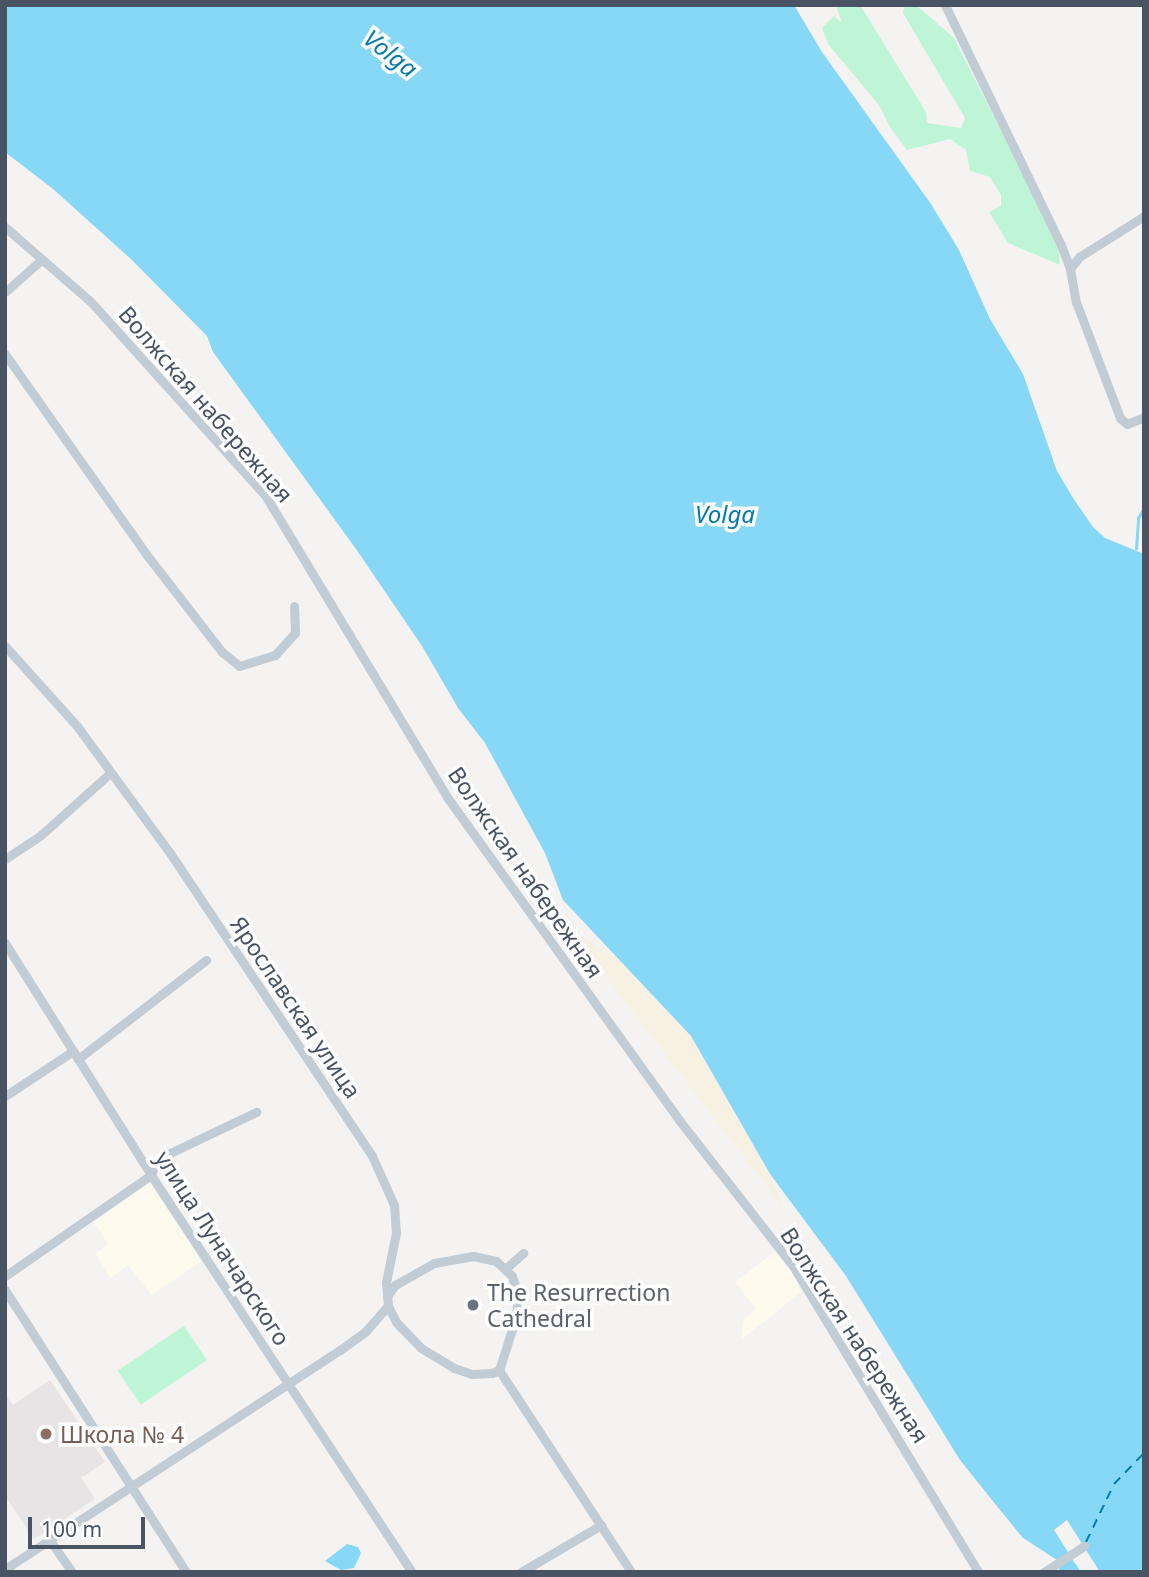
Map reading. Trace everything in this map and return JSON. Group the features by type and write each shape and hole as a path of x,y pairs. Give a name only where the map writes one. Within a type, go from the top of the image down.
{"street":[{"path":"945,5 1061,245 1070,269 1073,291 1120,418 1127,424 1144,416"},
{"path":"1070,269 1086,253 1144,216"},
{"name":"Волжская набережная","path":"5,228 91,302 121,332 265,495 447,797 679,1120 793,1266 978,1572"},
{"path":"1061,245 1086,253"},
{"path":"5,292 41,260"},
{"path":"5,354 146,554 222,652 239,666 275,655 295,633 294,606"},
{"name":"Ярославская улица","path":"5,646 77,726 170,853 383,1175 393,1198 396,1226 386,1282 388,1307 407,1335 436,1359 471,1374 499,1370"},
{"path":"5,859 41,835 110,773"},
{"name":"улица Луначарского","path":"5,943 151,1175 412,1572"},
{"path":"5,1096 75,1055 206,960"},
{"path":"5,1276 151,1175 155,1164 168,1154 256,1112"},
{"path":"506,1268 523,1253"},
{"path":"387,1296 395,1285 446,1259 486,1258 506,1268 517,1287 518,1301 509,1345 499,1370 631,1572"},
{"path":"5,1290 186,1572"},
{"path":"5,1569 365,1332 388,1307"},
{"path":"521,1572 601,1525"},
{"path":"49,1539 72,1572"},
{"path":"1044,1572 1084,1546"}],"shaded area":[{"path":"150,1183 201,1261 152,1295 128,1265 110,1278 96,1254 108,1244 94,1222"},
{"path":"775,1252 798,1281 796,1283 801,1292 741,1340 744,1319 756,1309 735,1282"},
{"name":"Школа № 4","path":"50,1380 105,1462 81,1478 95,1499 34,1539 5,1496 5,1394 13,1405"}],"green space":[{"path":"836,5 860,5 926,112 927,123 961,128 965,118 903,13 905,5 916,5 954,38 1058,244 1060,265 1008,243 989,212 1001,206 1001,195 990,177 970,171 966,150 950,139 907,150 890,127 879,105 828,44 822,28 834,16 842,23"},
{"path":"184,1326 207,1360 141,1405 118,1371"}],"sand":[{"path":"568,927 623,963 691,1036 770,1174 784,1209"}],"water":[{"name":"Volga","path":"5,5 794,5 822,52 931,204 959,250 990,319 1023,374 1057,471 1073,498 1093,527 1105,538 1144,554 1144,1572 1060,1572 1057,1560 1023,1538 996,1505 960,1460 846,1276 770,1174 691,1036 563,900 545,853 485,743 458,708 422,646 356,549 213,352 207,336 131,259 53,189 5,152"},
{"path":"347,1544 358,1547 361,1553 354,1568 341,1570 325,1561"}],"pier":[{"path":"1067,1520 1100,1572 1081,1572 1072,1559 1061,1565 1068,1552 1054,1530"}],"waterway":[{"path":"1136,549 1138,518 1144,508"}],"ferry route":[{"path":"1086,1542 1114,1484 1144,1453"}],"place":[{"name":"The Resurrection Cathedral","path":"473,1305"},
{"name":"Школа № 4","path":"46,1434"}]}
